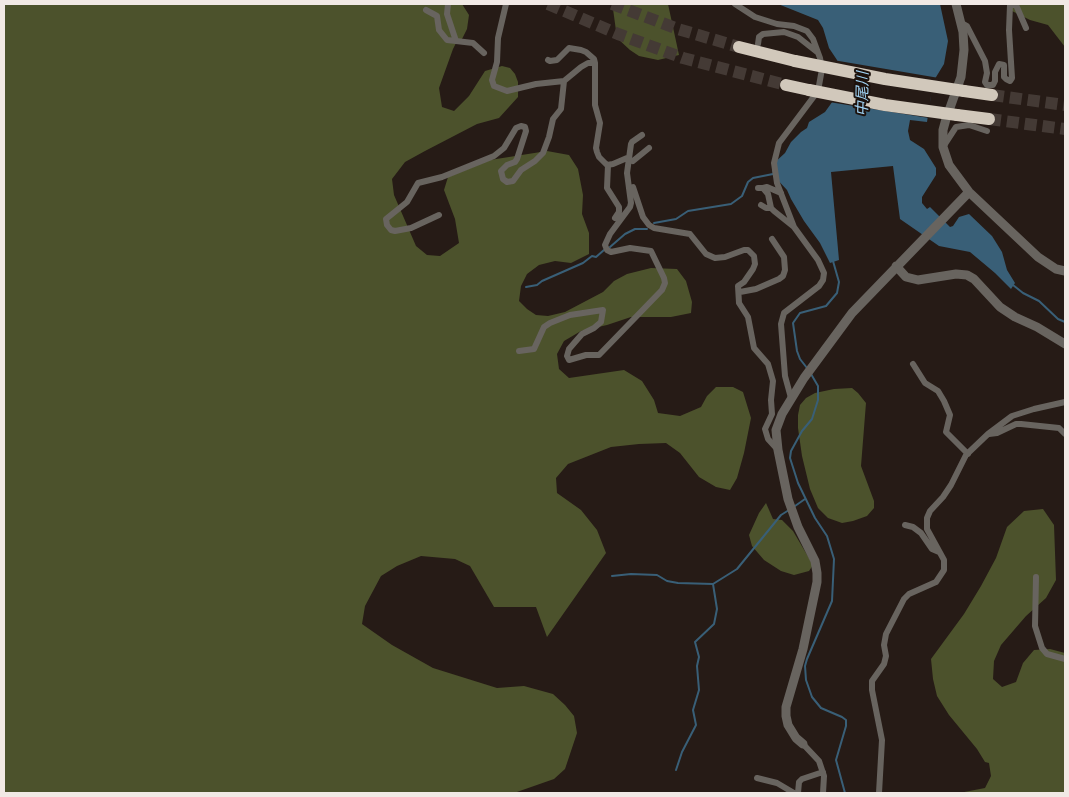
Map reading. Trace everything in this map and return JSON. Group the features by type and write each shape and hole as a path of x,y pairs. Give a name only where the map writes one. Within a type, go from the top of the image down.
{"highway":[{"path":"739,47 795,61 885,79 992,95"},
{"path":"786,85 885,105 957,115 988,125"}],"street":[{"path":"448,4 447,14 456,41"},
{"path":"506,4 498,38 497,62 492,80 494,86 507,92 536,84 564,80 581,67 594,62"},
{"path":"735,4 756,17 807,31 813,39 822,69 818,91 788,130 775,154 775,174 794,227 818,260 824,273 823,280 819,286 784,313 781,324 785,376 791,398"},
{"path":"956,4 963,32 964,61 961,77 943,130 943,147 949,165 969,192 1038,257 1056,269 1065,271"},
{"path":"960,22 967,26 985,61 987,73 985,82 990,86 995,81 995,72 999,64 1004,65 1004,77 1010,81 1012,78 1009,30 1010,5 1016,5 1026,28"},
{"path":"426,10 437,16 439,30 447,40 473,44 484,52"},
{"path":"758,44 759,37 763,34 784,32 798,37 818,53"},
{"path":"548,60 558,60 568,48 586,52 594,59 595,105 600,123 596,148 599,157 608,165"},
{"path":"439,215 411,228 395,231 391,230 387,225 386,218 406,202 418,183 442,177 494,156 504,148 516,128 521,126 525,127 526,131 516,162 507,165 501,171 503,179 507,182 513,181 521,170 543,153 553,119 561,109 564,80"},
{"path":"943,147 956,127 988,125"},
{"path":"642,134 632,142 630,172 643,217 648,225 654,228 690,234 706,254 715,258 725,258 744,250 751,252 754,256 753,269 744,282 738,286 740,292 739,303 748,317 754,348 768,364 773,381 772,414 765,430 768,439 778,450"},
{"path":"519,351 534,350 544,327 550,323 570,315 603,310 601,322 582,334 569,349 567,356 569,360 586,355 599,355 662,290 665,283 664,278 651,251 630,248 612,252 606,248 606,241 610,234 630,207 631,195 627,179 631,160 649,148"},
{"path":"608,165 627,158 631,160"},
{"path":"608,165 607,188 619,207 619,212 615,218"},
{"path":"780,189 760,188 768,194 771,208 794,227"},
{"path":"824,793 823,772 819,762 796,738 788,725 786,716 786,707 803,649 817,582 817,572 815,561 794,517 778,450 776,430 791,398 813,364 852,312 969,192"},
{"path":"761,205 771,208"},
{"path":"740,292 756,289 783,276 785,270 784,257 772,239"},
{"path":"896,266 906,277 918,280 956,274 968,275 1000,307 1014,317 1065,344"},
{"path":"913,364 925,383 938,391 944,401 950,415 946,432 968,454"},
{"path":"879,793 882,740 872,690 872,681 884,664 886,634 904,599 909,594 936,582 942,576 945,565 940,552 926,529 930,511 943,497 958,468 968,454 988,434 1012,416 1065,402"},
{"path":"988,434 1021,424 1059,428 1065,434"},
{"path":"905,525 913,527 921,533 935,552 940,552"},
{"path":"1036,577 1035,626 1042,648 1047,654 1065,659"},
{"path":"798,793 799,782 802,779 823,772"},
{"path":"757,778 777,783 794,793"}],"green space":[{"path":"4,4 462,4 469,15 467,29 462,39 456,43 453,49 439,88 442,107 454,111 469,96 485,71 502,66 510,68 515,74 518,82 518,97 499,118 477,124 405,162 392,179 394,195 416,246 427,255 440,256 459,243 455,219 444,190 448,177 490,160 547,151 569,155 578,169 583,195 582,214 589,233 589,254 571,263 555,261 539,265 527,274 521,286 519,301 527,309 536,315 548,316 565,312 603,292 614,281 627,274 651,268 677,269 686,281 692,302 691,313 671,317 631,317 581,331 564,341 557,354 559,369 569,378 624,370 642,381 654,400 658,413 680,416 701,407 707,396 716,387 733,387 743,392 751,418 737,478 730,490 716,487 699,477 680,453 666,443 611,447 568,464 556,478 557,493 581,510 597,530 606,553 547,637 536,607 494,607 470,566 455,559 421,556 397,566 381,576 365,606 362,624 392,645 433,668 497,688 524,686 553,694 574,716 577,733 565,769 554,779 514,793 4,793"},
{"path":"614,4 668,4 679,55 658,60 639,56 630,50 617,38"},
{"path":"1010,4 1065,4 1065,47 1048,25 1030,20 1012,11"},
{"path":"852,388 866,403 861,466 874,501 874,508 867,516 842,523 828,518 818,508 810,489 802,456 798,415 800,405 806,398 815,393"},
{"path":"766,503 773,519 782,520 793,531 813,565 809,571 794,575 781,571 764,560 752,546 749,535"},
{"path":"1043,509 1054,525 1056,580 1046,598 1026,616 1001,645 994,661 993,679 1002,687 1016,682 1023,663 1034,650 1050,649 1065,653 1065,793 959,793 985,788 991,776 989,763 985,762 937,696 931,659 964,614 981,586 996,558 1007,527 1024,511"}],"water":[{"name":"中尾川","path":"778,4 940,4 948,41 944,64 933,82 927,122 910,120 908,131 910,140 924,149 936,168 936,175 922,197 922,203 927,209 930,207 950,227 953,226 959,217 969,214 992,236 1002,252 1007,270 1015,283 1011,289 970,252 939,246 900,219 893,166 831,172 839,260 830,263 820,243 804,221 787,190 773,175 772,169 773,164 785,153 791,142 807,128 809,122 825,112 835,98 841,76 837,60 829,48 823,28 818,20"}],"pier":[{"path":"833,60 939,78 931,96 929,118 829,102 833,97 838,76"}],"waterway":[{"path":"654,223 676,219 688,211 731,204 742,196 748,182 753,178 773,174"},
{"path":"610,247 625,234 635,229 647,229"},
{"path":"526,287 537,285 583,263 592,256 596,257 604,250"},
{"path":"807,368 797,351 793,323 800,313 826,306 837,293 839,282 833,261"},
{"path":"1013,285 1023,293 1039,301 1058,319 1065,322"},
{"path":"811,374 818,386 818,400 812,419 802,431 791,451 790,458 798,483 815,518 827,536 834,559 832,601 807,659 805,666 806,680 812,697 821,708 846,720 836,760 845,793"},
{"path":"795,506 805,499"},
{"path":"612,576 631,574 657,575 667,581 678,583 713,584 737,569 781,515 789,510"},
{"path":"676,770 682,752 696,725 693,710 699,690 697,666 699,657 695,642 714,624 717,609 713,584"}],"tunnel":[{"path":"548,4 618,34 683,58 786,85"},
{"path":"612,4 678,29 739,47"},
{"path":"992,95 1065,105"},
{"path":"989,119 1065,129"}]}
